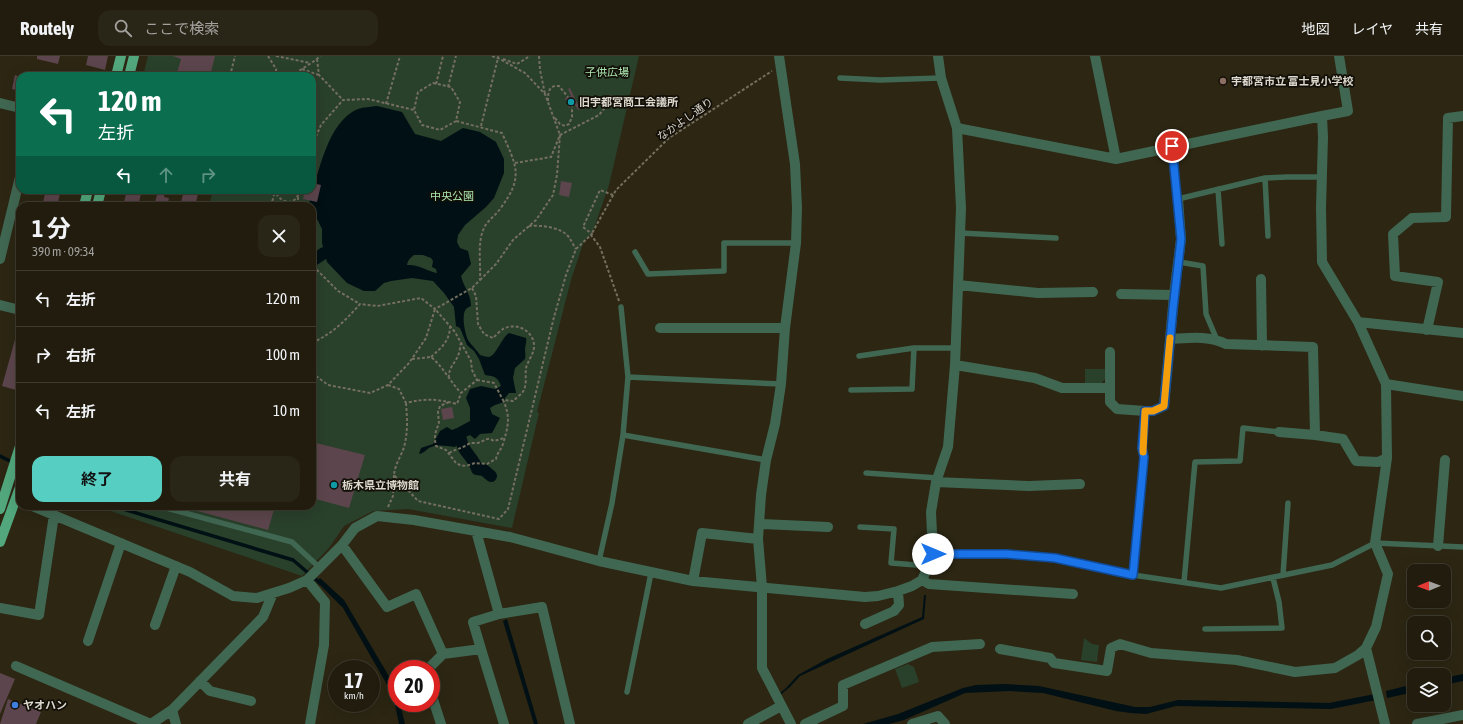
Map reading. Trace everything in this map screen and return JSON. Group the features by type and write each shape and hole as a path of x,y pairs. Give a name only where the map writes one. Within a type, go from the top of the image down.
{"main road":[{"path":"117,72 121,56"},
{"path":"130,72 134,56"},
{"path":"0,509 2,496 16,457"},
{"path":"0,542 16,505"}],"street":[{"path":"42,510 176,566 233,596 257,598 307,580 342,545 355,528 377,516 510,537 599,561 693,581 865,597 878,596 912,586 922,580 933,554 931,512 937,480 948,447 956,348 961,208 957,128 941,78 938,56"},
{"path":"1095,56 1116,159"},
{"path":"957,128 1116,159 1172,146 1348,111 1339,56"},
{"path":"779,61 795,164 797,208 796,243 785,328 781,384 775,424 766,460 761,495 758,539 762,587 762,668 791,724"},
{"path":"0,103 16,107"},
{"path":"1000,649 1050,658 1054,663 1107,671 1110,648 1120,644 1151,653 1237,660 1295,672 1336,668 1358,655 1366,648 1376,627 1388,574 1376,543 1387,458 1386,384 1358,322 1322,262 1322,116"},
{"path":"1427,330 1438,282 1395,276 1393,234 1412,218 1446,217 1448,118 1463,116"},
{"path":"1110,352 1110,402 1117,409 1153,411 1164,406 1174,295 1181,239 1178,199"},
{"path":"0,259 16,214"},
{"path":"1261,279 1262,346"},
{"path":"958,285 1038,294 1093,292"},
{"path":"1121,294 1174,295"},
{"path":"0,305 16,309"},
{"path":"1358,322 1463,333"},
{"path":"660,328 785,328"},
{"path":"1170,339 1208,338 1226,344 1313,347 1315,435"},
{"path":"955,365 1035,378 1062,388 1110,388"},
{"path":"1386,384 1463,396"},
{"path":"1279,432 1343,439 1356,461 1378,462 1387,458"},
{"path":"1438,546 1444,460"},
{"path":"937,480 1029,486 1080,484"},
{"path":"2,496 16,500"},
{"path":"0,608 39,615 54,515"},
{"path":"760,524 828,527"},
{"path":"476,531 499,614"},
{"path":"693,581 702,533 758,539"},
{"path":"88,641 121,543"},
{"path":"342,545 387,607 416,594 443,654"},
{"path":"155,625 176,566"},
{"path":"307,580 326,602 324,645 310,724"},
{"path":"922,580 929,584 1073,594"},
{"path":"865,624 894,611 899,605 898,591"},
{"path":"16,666 151,724 172,710 262,617 273,593"},
{"path":"504,724 473,622 499,614 542,607 570,724"},
{"path":"805,724 843,706 843,685 932,646 980,644"},
{"path":"1366,648 1385,724"},
{"path":"437,660 443,654 481,649"},
{"path":"200,681 210,691 251,701"},
{"path":"748,724 781,706"},
{"path":"172,710 176,722 187,724"},
{"path":"437,712 441,724"},
{"path":"1417,724 1463,714"},
{"path":"912,724 938,716 945,724"}],"lane":[{"path":"840,78 880,80 941,78"},
{"path":"1172,146 1178,199 1265,178 1286,176 1322,177"},
{"path":"1265,178 1268,236"},
{"path":"1218,189 1222,244"},
{"path":"960,233 1056,238"},
{"path":"634,252 648,274 724,271 724,244 796,243"},
{"path":"1179,262 1203,266 1206,314 1217,340"},
{"path":"599,561 612,503 623,435 628,377 621,307"},
{"path":"851,390 912,389 914,348"},
{"path":"859,356 914,348 956,348"},
{"path":"628,377 781,384"},
{"path":"1133,575 1144,457 1142,448 1145,411"},
{"path":"1184,582 1195,462 1240,461 1243,428 1279,432"},
{"path":"623,435 766,460"},
{"path":"866,473 937,480"},
{"path":"1283,575 1288,503"},
{"path":"174,510 292,542 320,568"},
{"path":"860,527 894,529 891,563 929,566"},
{"path":"933,554 1007,554 1055,558 1133,575 1221,588 1332,565 1376,543 1463,547"},
{"path":"628,692 651,573"},
{"path":"1205,629 1282,628 1279,602 1272,578"}],"path":[{"path":"231,72 235,56"},
{"path":"268,56 276,72"},
{"path":"276,56 310,63"},
{"path":"297,72 317,60 320,56"},
{"path":"386,104 400,56"},
{"path":"436,84 443,56"},
{"path":"448,87 456,56"},
{"path":"492,56 517,64 530,56"},
{"path":"316,376 328,385 370,393 388,385 412,359 426,338 435,309 472,288 496,264 513,240 536,220 553,195 557,175 560,135 546,94 540,70 539,56"},
{"path":"498,57 525,73 546,94"},
{"path":"481,127 498,57"},
{"path":"317,60 319,75"},
{"name":"なかよし通り","path":"576,249 592,235 616,190 669,138 779,61"},
{"path":"301,69 310,72"},
{"path":"316,74 319,75 343,100"},
{"path":"456,121 460,102 451,87 433,83 418,92 414,110 422,125 440,130 456,121 502,133 515,163 516,172 510,195 484,227 480,240 480,280"},
{"path":"549,104 548,92 555,86 559,86 568,97"},
{"path":"515,163 551,157 560,135 599,115 607,105 611,95"},
{"path":"316,137 321,125 343,100 368,99 414,110"},
{"path":"553,116 560,124 565,126 569,124 572,117 572,106"},
{"path":"613,195 600,190 583,227 592,235 600,247 621,307"},
{"path":"277,194 279,199 285,202 293,201 298,195"},
{"path":"298,195 298,202"},
{"path":"394,475 418,501 499,519 508,510 554,317 566,275 576,249 567,235 553,228 538,225 528,226"},
{"path":"316,268 338,291 360,304 377,306 421,298 435,309 455,332 472,361 472,370 477,380"},
{"path":"472,288 476,296 478,324 484,334 493,338 503,329 512,326 524,329 532,337 534,346 532,357 526,368 524,390 513,401 503,400"},
{"path":"316,342 326,337 345,321 360,304"},
{"path":"412,359 431,357 444,345 450,333 450,326"},
{"path":"449,379 448,372 452,362 458,354 461,342"},
{"path":"431,357 441,366 460,393"},
{"path":"406,403 423,399 449,402 457,404 460,393 477,380 494,383 508,411 508,425 496,459 487,464 475,463 466,466 460,465 456,463 446,450 436,446 436,429 439,424 438,412 440,406 449,402"},
{"path":"385,517 393,496 394,468 405,444 408,424 406,403 399,389 388,385"},
{"path":"449,454 456,449 464,448 470,443 479,443 484,439 489,438 494,441 504,438"}],"green space":[{"name":"中央公園","path":"148,56 639,56 609,185 592,234 584,241 571,280 537,412 539,413 512,528 408,509 373,511 344,526 329,548 302,576 108,510 316,510 316,202 210,202 212,194 316,194 316,72 144,72"},
{"path":"1085,369 1106,369 1105,379 1100,385 1085,384"},
{"path":"1084,638 1092,644 1099,645 1097,662 1081,660"},
{"path":"908,664 914,667 919,682 902,688 895,669"}],"shaded area":[{"path":"377,106 402,112 415,134 441,141 463,128 480,132 496,142 504,159 504,173 494,198 465,225 458,235 457,242 460,248 468,251 471,264 461,276 471,302 471,306 466,309 464,320 469,342 480,355 489,357 492,356 506,335 509,333 526,338 525,359 515,368 513,378 516,393 509,393 504,402 490,408 492,414 500,418 492,433 480,434 475,439 470,435 461,439 455,447 434,446 419,454 421,448 433,444 440,431 447,427 452,430 470,421 470,408 466,398 470,389 481,386 495,389 501,386 495,378 485,375 479,359 474,351 467,345 460,328 456,326 454,307 433,281 412,278 391,281 384,283 375,291 364,291 347,283 327,262 322,243 322,229 316,217 316,202 309,202 312,194 316,194 316,180 321,164 332,137 339,125 347,116 358,109","holes":["414,255 423,255 431,258 433,261 432,267 436,269 437,273 407,265 409,259"]},
{"path":"320,578 344,600 379,660 373,660 343,608 317,582"},
{"path":"924,595 926,595 924,619 800,676 779,696 779,694 798,675 827,659 922,617"},
{"path":"507,619 538,724 534,724 503,621"},
{"path":"380,661 388,675 388,686 380,672"},
{"path":"1463,674 1463,681 1451,684 1451,677"},
{"path":"1005,684 1039,686 1135,707 1150,707 1178,700 1329,703 1375,694 1376,700 1331,709 1176,706 1146,714 1116,711 1043,693 1009,691 965,693 904,720 889,724 863,724 898,714 963,688 976,685"},
{"path":"1407,686 1407,694 1387,698 1386,691"},
{"path":"397,712 402,712 405,724 399,724"}],"building":[{"path":"37,56 60,56 58,64 37,59"},
{"path":"88,56 108,56 105,70 86,65"},
{"path":"173,56 215,56 211,72 177,72 181,59"},
{"path":"15,75 16,90 12,89"},
{"name":"旧宇都宮商工会議所","path":"570,88 580,109 578,110 575,105 569,108 565,98 571,96 568,89"},
{"path":"561,181 572,183 569,197 559,195"},
{"path":"316,184 321,185 317,202 303,199 304,194 316,194"},
{"path":"45,194 60,194 58,202 43,202"},
{"path":"126,194 141,194 139,202 124,202"},
{"path":"157,194 165,194 164,197 169,198 168,202 155,202"},
{"path":"183,194 198,194 196,202 181,202"},
{"path":"16,336 16,390 2,386"},
{"path":"452,407 454,418 443,420 441,409"},
{"name":"栃木県立博物館","path":"316,443 365,455 349,508 316,499"},
{"path":"194,510 274,510 268,530"},
{"path":"0,673 15,679 0,714"},
{"name":"ヤオハン","path":"8,699 41,712 36,724 0,724"}],"waterway":[{"path":"316,258 324,253"},
{"path":"461,439 462,444 477,469 484,470 491,476"},
{"path":"0,456 16,464"},
{"path":"126,510 293,560 320,583"}],"slow traffic":[{"path":"1143,452 1145,411 1153,411 1164,406 1170,338"}],"place":[{"name":"宇都宮市立 富士見小学校","path":"1223,81"},
{"name":"旧宇都宮商工会議所","path":"571,102"},
{"name":"栃木県立博物館","path":"334,485"},
{"name":"ヤオハン","path":"15,705"}],"route":[{"path":"933,554 1007,554 1055,558 1133,575 1144,457 1142,448 1145,411 1153,411 1164,406 1174,295 1179,262 1181,239 1172,146"}],"park label":[{"name":"子供広場","path":"607,72"}]}
